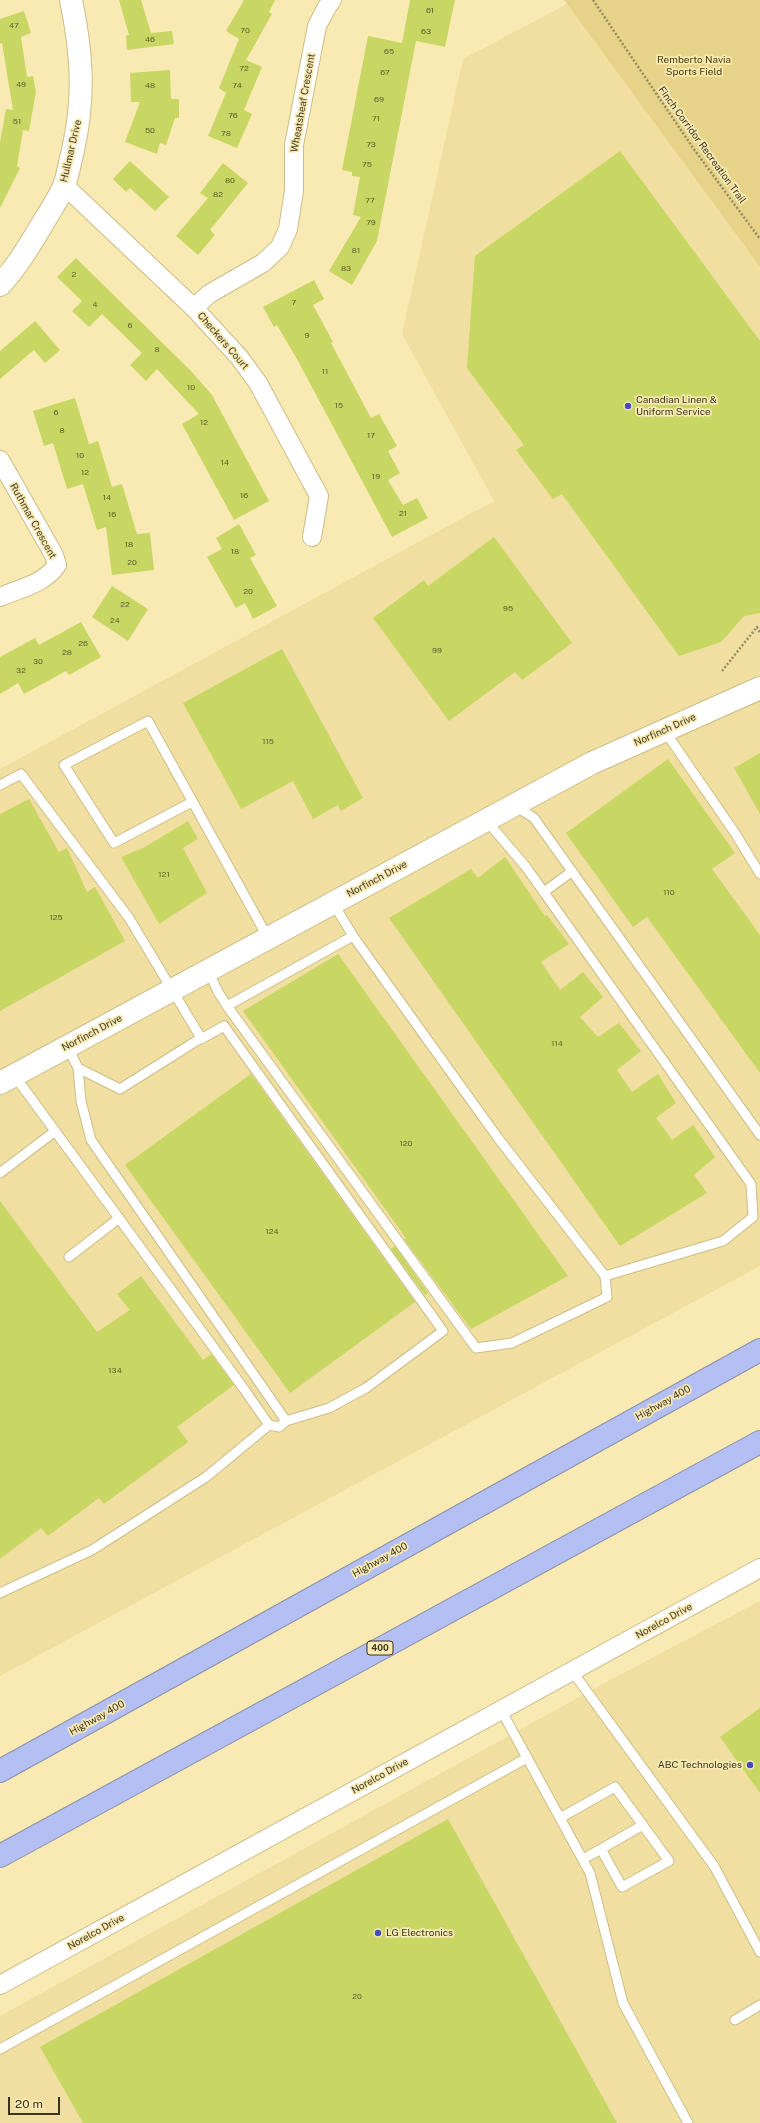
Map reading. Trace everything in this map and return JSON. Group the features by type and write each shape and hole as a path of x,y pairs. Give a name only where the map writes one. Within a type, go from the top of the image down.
{"highway":[{"name":"Highway 400","path":"0,1771 760,1350"},
{"name":"400","path":"0,1856 760,1442"}],"street":[{"name":"Hullmar Drive","path":"0,285 28,248 64,186 77,132 82,96 82,67 79,35 71,0"},
{"name":"Wheatsheaf Crescent","path":"194,308 209,294 263,263 280,247 288,229 294,191 294,145 317,26 326,7 332,0"},
{"name":"Checkers Court","path":"64,186 194,308 239,357 258,383 319,496 312,537"},
{"name":"Ruthmar Crescent","path":"0,460 54,555 57,565 50,575 40,581 0,597"},
{"name":"Norfinch Drive","path":"7,1079 592,763 760,688"},
{"name":"Norelco Drive","path":"0,1985 760,1568"}],"lane":[{"path":"192,802 114,843 64,765 148,721 268,938"},
{"path":"664,730 735,833 760,874"},
{"path":"0,785 21,774 129,918 201,1039"},
{"path":"514,805 534,818 760,1135"},
{"path":"486,820 526,867 751,1184 756,1215 723,1241 605,1276"},
{"path":"544,892 572,872"},
{"path":"208,970 218,992 235,1018 476,1348 512,1343 607,1297 605,1276 498,1138 353,936 332,903"},
{"path":"227,1006 353,936"},
{"path":"78,1068 120,1088 235,1018"},
{"path":"7,1079 54,1132 269,1425 279,1427 286,1421 329,1408 366,1388 443,1331 224,1026"},
{"path":"67,1046 78,1068 81,1101 91,1140 286,1421"},
{"path":"0,1173 54,1132"},
{"path":"69,1257 118,1219"},
{"path":"0,1593 92,1550 206,1477 269,1425"},
{"path":"572,1671 714,1866 760,1952"},
{"path":"501,1710 590,1872 623,2003 688,2123"},
{"path":"0,2049 527,1758"},
{"path":"560,1818 614,1786 669,1861 622,1887 601,1849"},
{"path":"583,1859 643,1825"},
{"path":"735,2020 760,2005"}],"path":[{"name":"Finch Corridor Recreation Trail","path":"593,0 693,148 760,239"},
{"path":"722,670 757,627 760,633"}],"shaded area":[{"path":"567,4 760,267 760,1266 0,1676 0,769 494,501 402,334 463,59"},
{"path":"760,1601 760,2123 0,2123 0,2016 612,1679"}],"green space":[{"name":"Remberto Navia Sports Field","path":"564,0 760,0 760,267 567,4"}],"building":[{"path":"119,0 141,0 151,33 172,31 174,44 127,50 126,35 129,35"},
{"path":"244,0 275,0 269,12 272,14 246,60 262,67 244,110 252,114 237,148 208,136 226,93 219,88 239,39 226,31"},
{"path":"410,0 455,0 445,47 416,41 377,241 352,285 329,271 361,217 353,215 360,177 352,176 352,172 342,170 368,36 402,43"},
{"path":"24,11 31,33 21,37 27,77 33,76 36,92 29,131 23,130 17,166 20,168 0,208 0,142 6,109 13,110 2,43 0,44 0,19"},
{"path":"170,70 171,99 179,99 179,118 175,118 166,145 160,143 157,154 125,142 140,102 131,102 130,73"},
{"name":"Canadian Linen & Uniform Service","path":"620,151 760,341 760,613 744,616 721,642 679,656 562,494 553,499 516,450 524,445 467,368 475,256"},
{"path":"130,161 169,197 155,211 130,188 126,192 113,179"},
{"path":"223,163 248,183 210,230 215,235 198,255 176,236 208,198 200,193"},
{"path":"76,258 191,371 212,395 269,501 234,520 182,424 199,414 157,369 146,381 130,365 142,353 102,314 89,327 72,311 82,301 57,277"},
{"path":"314,280 324,299 313,305 333,342 331,343 371,418 379,414 397,446 388,451 400,473 388,480 403,505 417,498 428,518 392,537 298,361 277,325 274,327 263,307"},
{"path":"35,321 60,350 45,363 34,350 0,379 0,351"},
{"path":"75,398 89,444 98,441 112,487 122,484 137,534 150,533 154,570 112,575 106,527 97,530 83,484 67,489 53,443 44,446 33,411"},
{"path":"239,524 256,555 250,558 277,606 253,619 245,603 236,608 207,557 222,549 216,538"},
{"path":"494,537 572,643 522,680 515,672 449,721 373,618 424,580 428,586"},
{"path":"112,586 148,609 128,641 92,617"},
{"path":"81,622 101,657 69,675 66,671 24,694 18,683 0,694 0,657 35,638 39,645"},
{"path":"282,649 363,798 341,811 338,805 313,819 293,781 241,809 183,703"},
{"path":"760,753 760,814 734,768"},
{"path":"668,759 735,853 712,869 760,935 760,1073 647,917 633,927 566,833"},
{"path":"29,799 59,852 67,848 87,892 95,887 125,941 0,1011 0,814"},
{"path":"188,821 198,839 183,848 207,893 159,924 121,857 145,847"},
{"path":"505,857 545,916 547,915 569,944 541,962 560,990 583,972 603,997 580,1017 598,1037 619,1023 641,1051 617,1070 632,1092 658,1074 676,1103 656,1118 672,1140 693,1125 715,1157 694,1175 707,1193 620,1246 389,918 471,869 478,878"},
{"path":"338,954 568,1276 471,1329 404,1239 406,1238 243,1011"},
{"path":"251,1074 415,1302 290,1393 125,1165"},
{"path":"0,1201 97,1332 130,1310 117,1294 141,1276 203,1360 211,1354 234,1385 177,1427 188,1442 104,1504 99,1498 48,1536 41,1528 0,1559"},
{"path":"395,1246 428,1293 425,1295 391,1249"},
{"name":"ABC Technologies","path":"760,1708 760,1793 720,1737"},
{"name":"LG Electronics","path":"448,1819 617,2123 83,2123 40,2047"}],"place":[{"name":"Canadian Linen & Uniform Service","path":"628,406"},
{"name":"ABC Technologies","path":"750,1765"},
{"name":"LG Electronics","path":"378,1933"}]}
